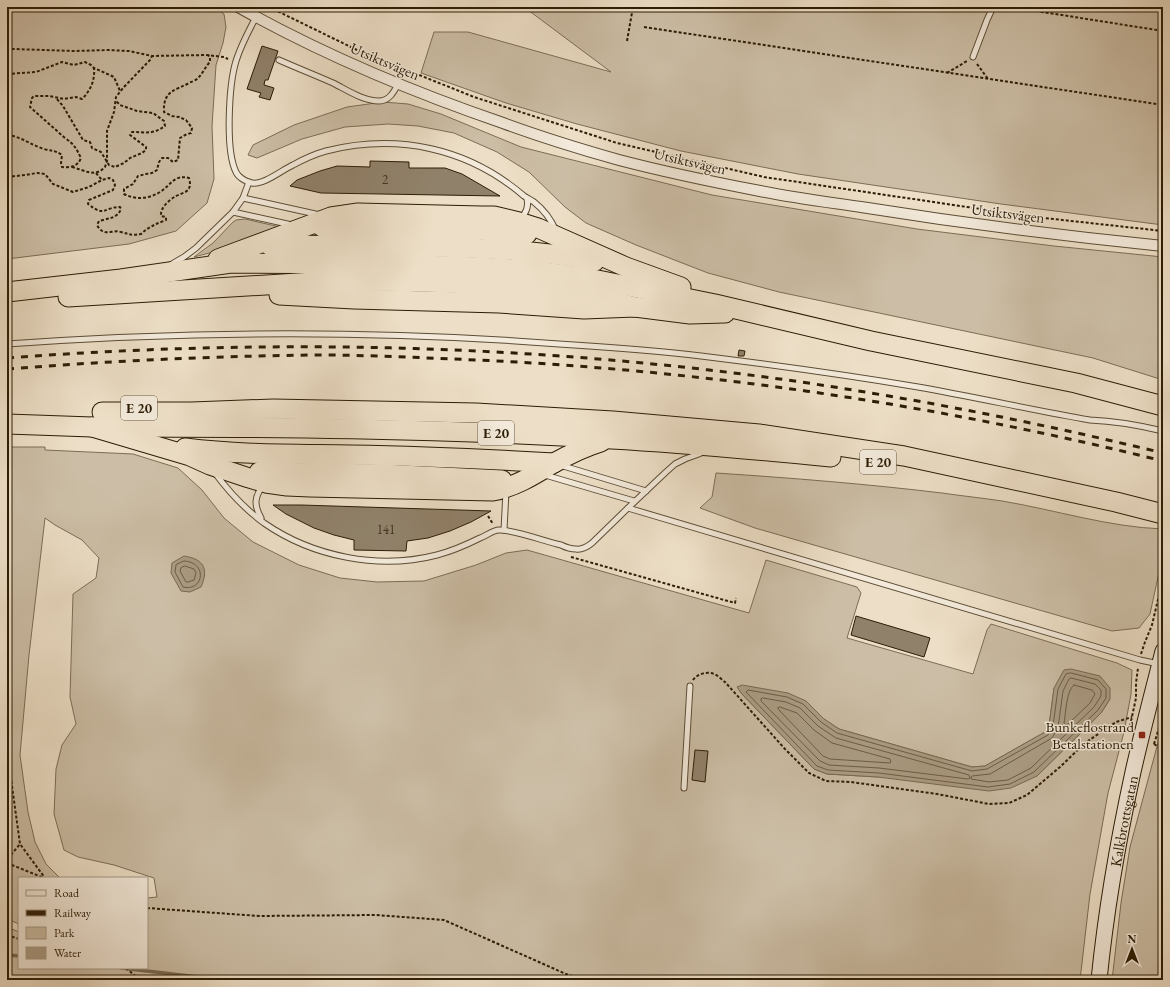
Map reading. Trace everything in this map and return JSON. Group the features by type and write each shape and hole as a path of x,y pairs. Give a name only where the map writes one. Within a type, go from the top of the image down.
{"highway":[{"path":"191,268 231,255 330,217 358,213 494,216 538,228 626,267 760,314"},
{"path":"305,226 502,231 558,237"},
{"path":"279,236 355,236 495,240 592,252"},
{"path":"256,245 354,245 502,249 566,256 626,267"},
{"path":"231,255 388,255 523,260 565,265 589,270 638,288"},
{"path":"7,292 231,264 381,264 487,267 564,274 638,288 760,314 871,341 1076,383 1163,406"},
{"path":"194,290 314,274 354,272 478,276 587,286 638,288"},
{"path":"7,301 194,290 388,291 478,293 561,299 690,314 760,314"},
{"name":"E 20","path":"97,420 169,404 272,401 476,404 528,409 613,430 719,447 862,459 1037,486"},
{"name":"E 20","path":"7,422 97,420 483,433 613,430 760,434 904,456 1116,502 1155,512"},
{"name":"E 20","path":"97,420 213,436 587,446"},
{"name":"E 20","path":"97,420 148,443 266,483 302,487 474,491 493,491 522,481 587,446 613,430"},
{"name":"E 20","path":"97,420 192,442 435,453 554,463"},
{"name":"E 20","path":"148,443 198,450 240,453 435,453 460,442"},
{"name":"E 20","path":"190,456 242,462 475,468 522,481"},
{"name":"E 20","path":"231,472 382,474 522,481"}],"street":[{"name":"Utsiktsvägen","path":"238,7 353,65 398,84 466,111 570,146 617,159 762,192 936,219 1084,238 1163,246"},
{"name":"Kalkbrottsgatan","path":"1099,980 1115,860 1133,772 1161,658"}],"lane":[{"path":"973,57 993,7"},
{"path":"256,17 240,48 235,63 229,112 230,141 234,166 238,176 249,182 263,182 293,164 309,157 355,145 393,143 426,147 466,160 497,175 533,201 545,213 553,223 558,237"},
{"path":"279,60 333,83 362,98 370,100 385,100 391,96 398,84"},
{"path":"155,274 196,248 233,212 243,198 249,182"},
{"path":"243,198 330,217"},
{"path":"502,231 513,227 519,222 528,208 527,198"},
{"path":"233,212 288,224 305,226"},
{"path":"7,344 196,335 322,334 415,335 598,346 698,356 816,371 916,387 1090,420 1137,424 1163,431"},
{"path":"210,465 223,484 238,500 264,523 292,539 335,555 366,561 395,561 426,557 459,547 497,530 510,531 576,549 582,548 592,544 634,501 675,464 719,447"},
{"path":"554,463 646,491"},
{"path":"504,530 522,481 634,501"},
{"path":"264,523 256,510 255,503 260,490 266,483"},
{"name":"Kalkbrottsgatan","path":"628,508 1132,657 1161,658"},
{"path":"684,788 690,686"}],"path":[{"path":"269,7 357,50 474,97 618,143 764,177 1035,218 1163,231"},
{"path":"627,41 633,7"},
{"path":"1011,7 1163,31"},
{"path":"644,27 1163,105"},
{"path":"7,51 13,49 109,50 129,51 152,56 208,55 224,56 235,63"},
{"path":"7,177 37,173 45,174 53,184 73,192 89,187 102,180 109,178 113,180 115,185 113,190 89,200 88,204 97,211 105,212 115,207 120,207 120,212 113,218 99,221 97,225 99,228 108,233 119,231 129,235 141,234 145,229 166,220 166,217 161,216 162,209 170,199 187,191 190,185 189,178 183,176 173,180 161,192 140,198 130,197 124,194 124,189 133,184 138,176 152,173 157,170 158,162 162,158 168,158 173,162 178,160 180,138 191,133 192,128 186,120 164,112 166,97 170,92 199,78 205,67 210,62 210,57 208,55"},
{"path":"7,135 14,136 44,149 57,151 62,155 60,163 62,167 72,167 86,172 96,173 103,170 106,167 107,161 107,132 114,112 116,96 152,56"},
{"path":"947,73 973,57 988,79"},
{"path":"7,74 36,72 62,62 74,65 85,62 114,77 120,91"},
{"path":"72,167 79,162 81,158 78,148 30,107 32,98 34,96 48,96 64,99 76,97 82,99 92,85 95,76 94,68"},
{"path":"57,98 83,140 90,142 92,148 101,152 109,165 115,167 146,150 146,146 130,135 132,132 150,133 160,130 165,126 164,121 153,113 137,111 120,105 116,101"},
{"path":"96,173 102,180"},
{"path":"488,516 497,530"},
{"path":"571,557 735,603 736,598"},
{"path":"690,686 694,678 703,673 714,674 725,682 785,749 809,773 826,781 851,782 937,794 989,804 1009,803 1027,795 1085,743 1116,722 1132,717"},
{"path":"7,711 11,778 20,844 44,877"},
{"path":"1154,744 1163,750"},
{"path":"7,858 20,844"},
{"path":"7,863 42,877"},
{"path":"148,908 259,916 376,915 444,920 566,974 584,980"},
{"path":"7,935 18,939"},
{"path":"127,969 140,980 158,980"}],"green space":[{"path":"7,7 214,7 224,14 226,27 216,65 212,126 214,179 207,203 176,231 129,244 7,259"},
{"path":"524,7 1163,7 1163,225 1001,204 798,174 681,151 577,124 506,103 421,73 434,32 468,32 611,72"},
{"path":"383,102 408,104 441,114 521,147 712,195 917,229 1054,246 1163,257 1163,380 1093,358 779,292 708,273 636,245 586,223 565,207 529,172 497,152 454,133 418,126 388,124 345,127 302,139 257,158 248,155 253,145 294,125 347,107"},
{"path":"245,219 280,227 228,248 194,257 213,243 233,222 236,220"},
{"path":"7,447 45,447 45,450 133,454 178,468 202,490 224,518 253,542 299,565 340,578 377,582 424,581 476,565 506,553 527,550 749,613 766,560 857,587 861,593 847,638 973,674 987,630 991,624 1117,663 1132,670 1131,694 1124,732 1108,793 1090,894 1080,980 7,980 7,927 18,932 18,969 148,969 148,898 157,897 154,878 114,865 78,857 64,850 54,814 56,769 62,745 76,724 70,697 73,594 96,578 99,558 82,540 45,518 29,655 20,755 28,812 35,842 46,864 59,877 18,877 18,924 7,919","holes":["738,687 806,701 824,719 839,729 972,767 985,766 1045,732 1049,726 1054,688 1110,699 1101,713 1037,776 878,777 827,774 814,769 741,693"]},
{"path":"716,473 942,493 1002,501 1102,522 1143,528 1163,529 1163,554 1150,614 1139,628 1112,631 755,528 700,508 712,497"},
{"path":"1163,724 1163,980 1112,980 1121,903 1130,847"}],"water":[{"path":"184,556 191,557 200,562 203,566 205,575 201,587 190,592 181,591 171,573 172,563"},
{"path":"1071,669 1100,676 1110,688 1110,699 1101,713 1037,776 1011,788 989,791 878,777 827,774 814,769 737,687 742,685 788,693 806,701 824,719 839,729 972,767 985,766 1045,732 1049,726 1054,688 1064,670"}],"building":[{"path":"262,46 278,51 268,80 265,80 264,85 274,88 270,100 259,97 261,93 247,89"},
{"path":"370,161 409,162 409,168 445,168 462,174 500,196 321,193 290,186 297,180 337,166 370,167"},
{"path":"739,350 745,351 744,356 738,356"},
{"path":"273,505 491,511 450,531 428,538 407,541 406,551 354,550 354,540 314,528 286,514"},
{"path":"856,616 930,638 924,657 851,635"},
{"path":"695,750 708,751 705,782 692,780"}],"waterway":[{"path":"7,955 18,956"},
{"path":"130,969 224,980"}],"railway":[{"path":"7,358 206,348 305,347 405,348 504,352 603,359 702,369 801,382 892,397 1073,432 1163,453"},
{"path":"7,369 162,359 317,355 452,359 632,371 721,380 899,406 1075,440 1163,461"}],"place":[{"name":"Bunkeflostrand Betalstationen","path":"1142,735"}]}
